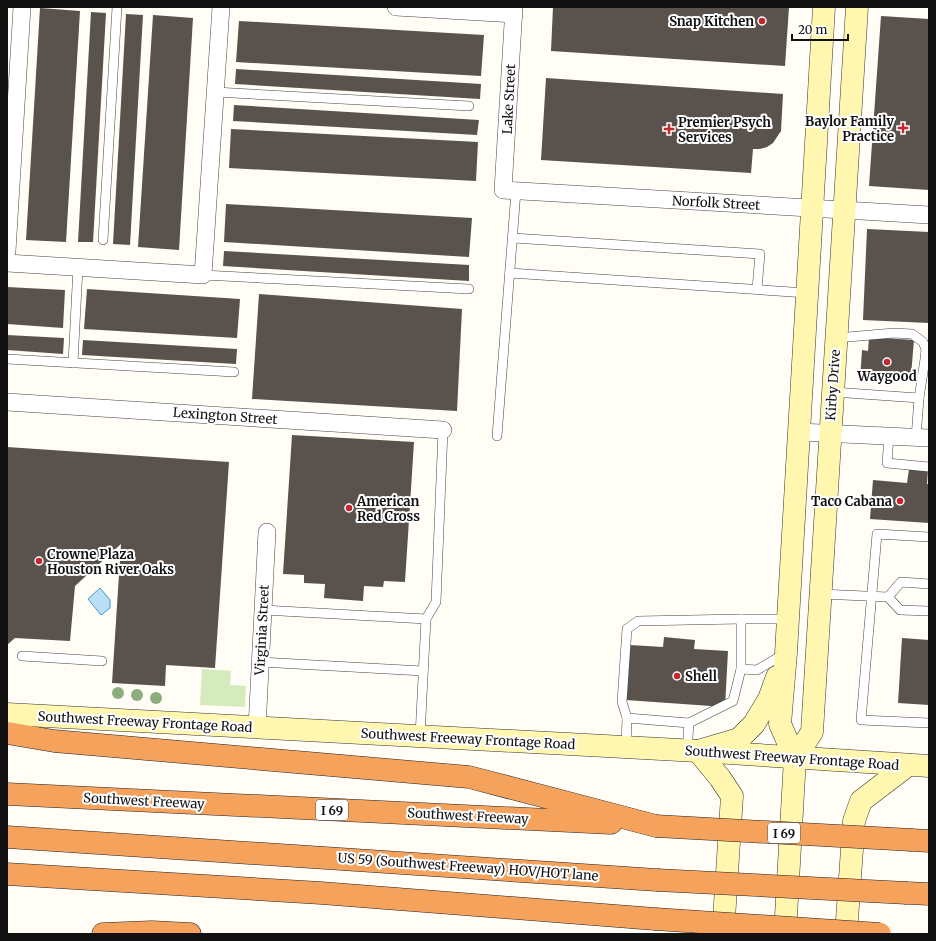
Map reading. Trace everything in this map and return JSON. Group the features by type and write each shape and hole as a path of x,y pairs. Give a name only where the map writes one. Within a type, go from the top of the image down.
{"highway":[{"path":"7,733 54,741 469,777 656,826"},
{"name":"Southwest Freeway","path":"7,794 656,826 920,841"},
{"name":"US 59 (Southwest Freeway) HOV/HOT lane","path":"7,837 657,880 929,894"},
{"path":"7,874 321,893 655,919 880,934"},
{"path":"734,934 759,926"},
{"path":"103,934 152,932 190,934"}],"main road":[{"name":"Kirby Drive","path":"785,934 795,758 780,724 786,653 824,7"},
{"name":"Kirby Drive","path":"795,758 812,732 857,7"},
{"path":"693,751 739,739 754,724 769,699 786,653"},
{"name":"Southwest Freeway Frontage Road","path":"7,714 693,751 929,766"},
{"path":"693,751 720,778 732,796 722,934"},
{"path":"846,934 854,820 861,801 908,765"}],"street":[{"path":"7,251 22,7"},
{"path":"7,263 203,275 220,7"},
{"path":"396,7 514,10"},
{"name":"Lake Street","path":"510,191 514,10"},
{"name":"Norfolk Street","path":"510,191 929,216"},
{"name":"Lexington Street","path":"7,402 443,430"},
{"path":"799,432 923,438"},
{"name":"Virginia Street","path":"257,728 267,532"}],"lane":[{"path":"103,240 117,7"},
{"path":"215,92 470,106"},
{"path":"497,436 513,238 510,191"},
{"path":"513,238 760,254 757,289"},
{"path":"73,363 78,267"},
{"path":"510,273 807,293"},
{"path":"203,275 469,289"},
{"path":"836,338 894,333 912,334 923,342 926,349 919,398 923,438"},
{"path":"7,359 234,372"},
{"path":"833,392 919,398"},
{"path":"420,736 426,620 436,602 443,430"},
{"path":"889,436 887,463 929,467"},
{"path":"929,537 877,534 861,720 929,724"},
{"path":"888,597 901,582 929,584"},
{"path":"820,594 888,597 900,610 929,612"},
{"path":"263,610 426,620"},
{"path":"627,718 689,723 733,701 740,669 741,619"},
{"path":"626,748 627,718 622,702 627,629 638,621 788,619"},
{"path":"740,669 757,670 786,653"},
{"path":"22,656 102,661"},
{"path":"260,662 423,672"},
{"path":"689,723 693,751"}],"green space":[{"path":"202,669 231,671 230,685 246,686 245,707 200,705"}],"water":[{"path":"100,588 110,600 110,608 101,615 88,599"}],"building":[{"path":"553,7 789,7 785,66 551,51"},
{"path":"40,8 80,11 66,242 26,240"},
{"path":"91,12 106,13 93,242 78,242"},
{"path":"126,14 143,15 130,245 113,244"},
{"path":"153,15 193,18 179,250 138,247"},
{"path":"881,16 929,19 929,190 869,186"},
{"path":"239,21 484,35 481,76 236,62"},
{"path":"236,69 481,84 480,99 235,84"},
{"path":"546,78 783,94 781,131 773,143 767,147 753,149 751,173 541,160"},
{"path":"234,105 479,120 477,135 233,121"},
{"path":"231,129 478,142 476,181 229,168"},
{"path":"226,204 472,218 469,257 224,242"},
{"path":"867,229 929,232 929,323 863,320"},
{"path":"224,251 469,265 469,281 223,266"},
{"path":"7,287 65,290 63,328 7,324"},
{"path":"87,289 240,299 237,338 84,329"},
{"path":"259,294 462,309 457,411 252,399"},
{"path":"7,335 64,338 63,354 7,350"},
{"name":"Waygood","path":"869,337 914,340 911,375 885,373 884,382 860,380 862,350 868,351"},
{"path":"83,340 237,349 236,364 82,355"},
{"name":"American Red Cross","path":"292,435 414,442 405,582 384,581 383,587 364,586 363,601 324,598 325,584 304,583 304,575 283,574"},
{"path":"7,447 229,462 215,668 166,665 165,686 112,683 121,544 75,586 70,641 15,638 7,645"},
{"name":"Taco Cabana","path":"909,469 928,470 927,484 929,484 929,523 870,519 873,480 907,483"},
{"name":"Shell","path":"664,637 695,640 694,649 728,651 725,707 626,700 630,645 663,647"},
{"path":"902,638 929,640 929,705 898,703"}],"place":[{"name":"Snap Kitchen","path":"762,21"},
{"name":"Baylor Family Practice","path":"903,128"},
{"name":"Premier Psych Services","path":"669,129"},
{"name":"Waygood","path":"887,362"},
{"name":"Taco Cabana","path":"900,501"},
{"name":"American Red Cross","path":"349,508"},
{"name":"Crowne Plaza Houston River Oaks","path":"39,561"},
{"name":"Shell","path":"677,676"}]}
